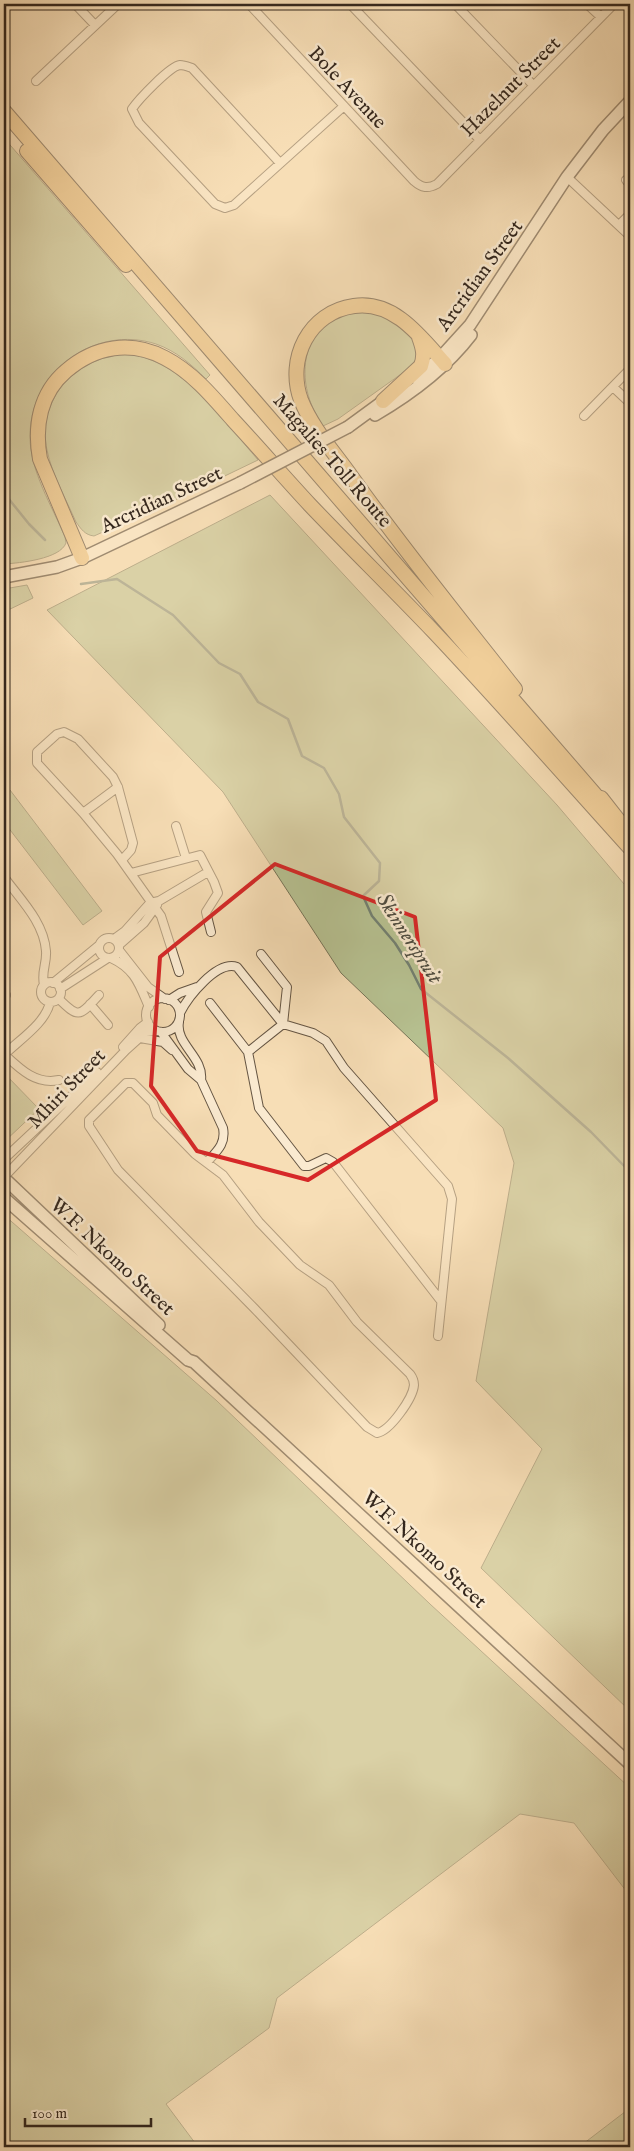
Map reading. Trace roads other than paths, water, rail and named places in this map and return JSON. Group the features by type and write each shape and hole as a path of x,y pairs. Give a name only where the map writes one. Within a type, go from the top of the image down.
{"highway":[{"name":"Magalies Toll Route","path":"4,111 630,835"},
{"name":"Magalies Toll Route","path":"4,125 630,848"},
{"path":"442,361 400,317 378,308 360,305 346,307 330,313 308,333 300,350 296,368 301,400 312,421 375,510 630,835"},
{"path":"383,401 421,366 424,358 424,349 418,334"},
{"path":"82,558 40,459 37,443 38,422 43,404 51,386 77,362 92,354 107,348 127,346 146,350 165,358 199,382 311,506 458,657 630,848"}],"main road":[{"name":"Arcridian Street","path":"4,577 57,567 82,558 240,483 360,422 389,407 419,386 442,361 470,325 537,224 566,176 598,136 630,101"},
{"name":"Arcridian Street","path":"351,425 442,361"},
{"name":"W.F. Nkomo Street","path":"4,1178 192,1356 194,1362"},
{"name":"W.F. Nkomo Street","path":"4,1198 188,1360 194,1362 630,1764"}],"street":[{"path":"75,4 95,25"},
{"path":"36,81 118,4"},
{"name":"Bole Avenue","path":"249,4 414,181 420,186 427,188"},
{"path":"350,4 480,140"},
{"path":"455,4 533,86"},
{"path":"587,4 601,17"},
{"name":"Hazelnut Street","path":"427,188 437,184 614,4"},
{"path":"280,163 192,68 187,66 180,65 171,70 132,109 139,122 215,204 225,208 234,205 344,106"},
{"path":"566,176 630,236"},
{"path":"619,225 630,214"},
{"path":"584,416 630,369"},
{"path":"613,387 630,403"},
{"path":"122,860 131,850 133,843 118,788 113,777 78,739 64,732 57,734 37,752 37,763 83,813 122,860 154,904 161,916 180,972"},
{"path":"83,813 118,788"},
{"path":"176,826 186,858"},
{"path":"131,873 200,855 218,893 216,898 206,908 211,932"},
{"path":"60,989 116,955 117,944 154,904 208,872"},
{"path":"4,878 40,928 46,949 42,974 44,985 41,990 42,997 50,1002"},
{"path":"44,985 53,983 104,939 117,944 148,987 176,1005 180,1013"},
{"path":"98,946 100,953 128,968 137,980 149,1008"},
{"path":"248,1052 283,1024 287,987 261,954"},
{"path":"77,964 84,973"},
{"path":"207,1162 222,1144 224,1136 218,1116 202,1080 200,1065 180,1034 180,1013 186,1001 198,987 224,967 230,966 237,967 283,1024 313,1033 326,1041 344,1068 448,1186 452,1199 438,1336"},
{"path":"53,983 60,989"},
{"path":"198,987 167,999 156,1000 149,1008 147,1017 148,1022 159,1031 188,1069 202,1080"},
{"path":"59,999 60,989"},
{"path":"59,999 73,1012 77,1013 84,1011 99,995"},
{"path":"50,1002 59,999"},
{"path":"50,1002 48,1011 42,1018 4,1054 31,1077 42,1081 59,1080"},
{"path":"210,1003 248,1052 259,1108 304,1166 326,1158 333,1162 441,1301"},
{"path":"90,1004 108,1025"},
{"name":"Mhiri Street","path":"4,1159 148,1022"},
{"path":"159,1031 169,1031 179,1022"},
{"name":"Mhiri Street","path":"4,1178 96,1080 140,1038 148,1031 159,1031"},
{"path":"140,1038 163,1042 179,1057"},
{"path":"126,1083 133,1083 153,1103 157,1115 195,1154 207,1162 229,1181 259,1222 292,1256 329,1285 357,1322 414,1380 413,1391 392,1425 383,1432 377,1434 367,1427 254,1308 118,1170 89,1126 89,1120 126,1083"},
{"path":"619,2147 630,2144"}],"waterway":[{"name":"Skinnerspruit","path":"4,493 29,524 45,540"},
{"name":"Skinnerspruit","path":"81,584 117,579 173,615 219,663 240,674 258,702 288,719 302,756 324,768 339,794 344,817 380,863 379,881 363,896 372,916 395,943 421,989 508,1058 591,1132 630,1172"}]}
